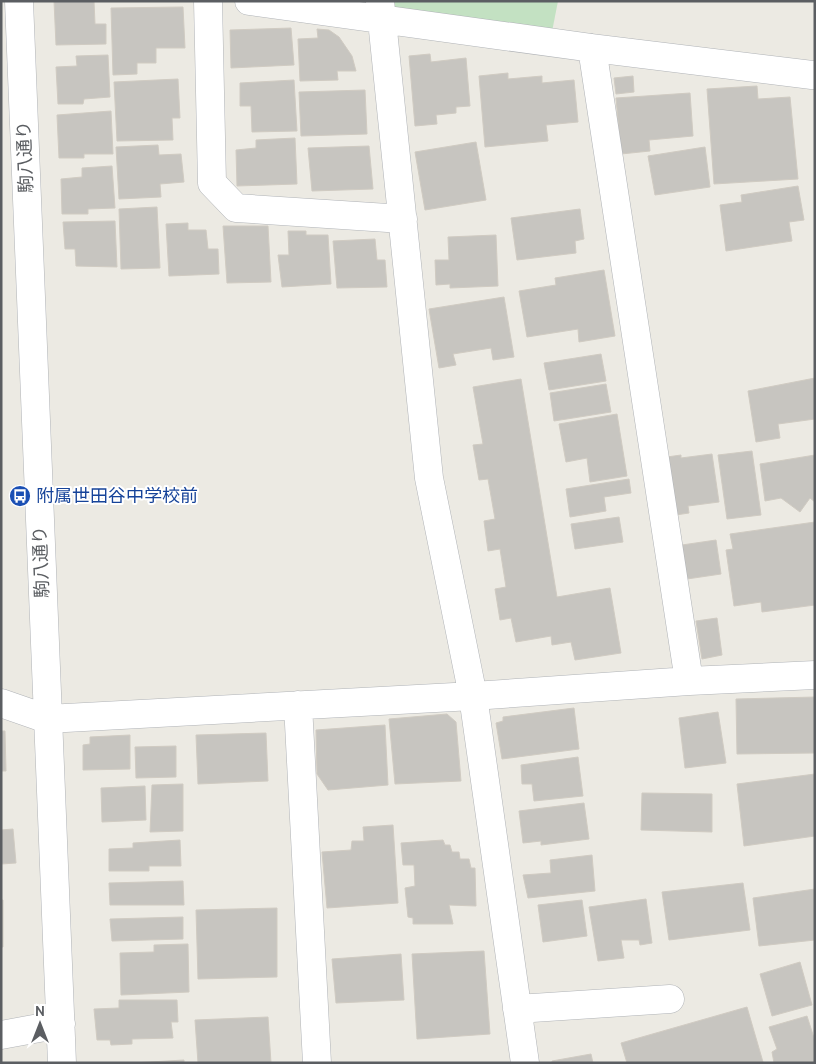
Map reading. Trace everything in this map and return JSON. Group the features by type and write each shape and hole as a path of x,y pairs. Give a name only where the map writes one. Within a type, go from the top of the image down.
{"street":[{"name":"駒八通り","path":"18,1 62,1063"},
{"path":"208,1 212,183 236,208 403,219"},
{"path":"249,1 381,10 592,48 814,74"},
{"path":"381,10 430,478 473,696 525,1063"},
{"path":"592,48 689,681"},
{"path":"1,704 48,719 815,675"},
{"path":"298,705 317,1063"},
{"path":"517,1009 670,999"},
{"path":"1,1035 60,1024"}],"green space":[{"path":"380,1 558,1 550,42 381,14"}],"building":[{"path":"54,1 94,1 95,24 106,24 106,44 56,45"},
{"path":"183,7 185,48 156,48 156,63 137,63 137,74 113,75 111,8"},
{"path":"291,28 294,65 231,68 230,30"},
{"path":"317,29 329,30 339,37 352,56 356,71 337,71 338,80 300,81 298,39 318,38"},
{"path":"430,54 431,62 466,58 470,106 456,107 456,113 436,115 437,124 415,126 409,56"},
{"path":"108,55 110,97 84,99 83,104 58,104 56,67 77,66 76,56"},
{"path":"508,73 508,79 542,76 542,83 574,80 578,122 546,125 548,141 485,147 479,76"},
{"path":"633,76 634,92 616,94 614,78"},
{"path":"178,79 180,118 172,118 173,140 117,141 114,82"},
{"path":"294,80 297,131 252,132 251,106 240,106 240,83"},
{"path":"757,86 758,99 790,97 798,179 714,184 707,89"},
{"path":"365,90 367,134 301,136 299,92"},
{"path":"690,93 693,136 649,140 650,151 621,154 616,98"},
{"path":"111,111 113,154 84,154 84,158 59,158 57,115"},
{"path":"295,138 297,184 237,186 236,150 256,148 256,140"},
{"path":"476,142 486,200 425,210 415,152"},
{"path":"158,145 159,155 181,154 184,182 160,184 161,197 119,199 116,147"},
{"path":"369,146 373,189 312,191 308,148"},
{"path":"705,147 710,187 655,195 648,156"},
{"path":"112,166 115,208 88,209 88,214 62,214 61,179 82,177 82,168"},
{"path":"798,186 804,220 789,222 792,241 726,251 720,205 742,202 741,195"},
{"path":"157,207 160,268 121,269 119,209"},
{"path":"580,209 584,239 575,241 576,253 517,260 511,218"},
{"path":"115,221 117,267 76,266 75,249 65,249 63,222"},
{"path":"188,223 188,230 206,230 208,249 218,249 219,274 169,276 166,224"},
{"path":"223,226 268,226 271,282 227,283"},
{"path":"288,231 306,231 306,235 328,235 331,284 282,287 278,255 289,255"},
{"path":"496,235 498,286 450,288 450,284 436,285 435,260 449,260 448,237"},
{"path":"375,239 377,260 385,260 387,287 337,288 333,241"},
{"path":"604,270 615,336 579,342 578,329 527,337 519,291 556,285 555,278"},
{"path":"504,297 514,357 493,360 491,348 453,354 456,365 439,368 429,309"},
{"path":"601,354 606,381 549,390 544,363"},
{"path":"815,378 815,419 778,424 780,438 756,442 748,391"},
{"path":"521,379 557,597 610,588 621,653 575,660 571,642 552,645 551,636 516,642 511,618 500,620 495,589 506,587 500,549 488,551 484,521 495,519 488,479 479,480 473,445 483,444 473,387"},
{"path":"606,384 611,412 554,421 550,393"},
{"path":"617,414 627,476 590,482 587,458 566,462 559,424"},
{"path":"752,451 761,515 727,519 718,455"},
{"path":"712,454 719,502 688,506 689,513 669,516 660,458 681,455 681,458"},
{"path":"815,455 815,502 810,498 800,512 781,498 765,501 760,464"},
{"path":"629,479 631,493 604,497 606,511 570,517 566,489"},
{"path":"619,517 623,542 575,549 571,524"},
{"path":"815,522 815,605 762,612 761,602 734,606 726,550 733,549 730,534"},
{"path":"716,540 721,574 687,579 682,545"},
{"path":"717,618 722,655 702,659 696,621"},
{"path":"815,697 815,753 737,754 736,699"},
{"path":"574,708 579,749 502,759 496,723 503,721 503,717"},
{"path":"718,712 726,763 685,768 679,718"},
{"path":"447,714 456,722 461,781 395,784 389,719"},
{"path":"385,725 388,785 328,790 317,774 316,730"},
{"path":"1,731 5,731 6,771 1,771"},
{"path":"266,733 268,781 198,784 196,735"},
{"path":"130,735 130,769 83,770 83,745 90,744 90,737"},
{"path":"176,746 176,777 136,778 135,747"},
{"path":"578,757 583,796 534,801 532,784 522,784 521,765"},
{"path":"815,774 815,836 744,846 737,784"},
{"path":"183,784 183,831 150,832 152,785"},
{"path":"145,786 146,820 102,822 101,788"},
{"path":"642,793 712,794 712,832 641,830"},
{"path":"584,803 589,839 541,845 541,841 523,843 519,811"},
{"path":"393,825 398,903 327,908 322,852 351,850 352,841 364,841 363,827"},
{"path":"13,829 16,863 1,864 1,830"},
{"path":"180,840 181,866 149,866 149,871 109,871 109,849 133,848 133,843"},
{"path":"443,840 445,845 450,845 452,852 459,852 460,859 469,859 471,868 475,868 476,906 449,905 453,924 413,924 413,918 408,917 405,888 415,886 414,865 403,865 401,843"},
{"path":"592,855 595,891 528,898 523,875 551,873 550,860"},
{"path":"183,881 184,905 110,905 109,883"},
{"path":"743,883 750,930 669,940 662,892"},
{"path":"815,889 815,940 759,946 753,898"},
{"path":"646,899 652,943 640,945 639,940 621,940 624,958 598,961 589,907"},
{"path":"1,900 3,900 3,947 1,947"},
{"path":"582,900 587,936 543,942 538,905"},
{"path":"277,908 277,977 198,979 196,910"},
{"path":"183,917 183,939 112,941 110,919"},
{"path":"188,944 189,992 121,995 120,953 154,952 154,945"},
{"path":"484,951 490,1034 417,1039 412,954"},
{"path":"401,954 404,1000 336,1003 332,959"},
{"path":"800,962 812,1005 772,1016 760,974"},
{"path":"119,1000 177,1000 178,1022 171,1022 173,1038 132,1039 132,1044 111,1045 110,1040 97,1040 94,1009 119,1008"},
{"path":"747,1007 763,1062 627,1063 621,1043"},
{"path":"807,1016 815,1041 815,1062 774,1063 772,1052 777,1049 769,1027"},
{"path":"268,1017 271,1063 198,1063 195,1020"},
{"path":"591,1054 593,1063 552,1063 552,1061"},
{"path":"184,1060 184,1063 133,1063"}],"place":[{"name":"附属世田谷中学校前","path":"20,496"}]}
